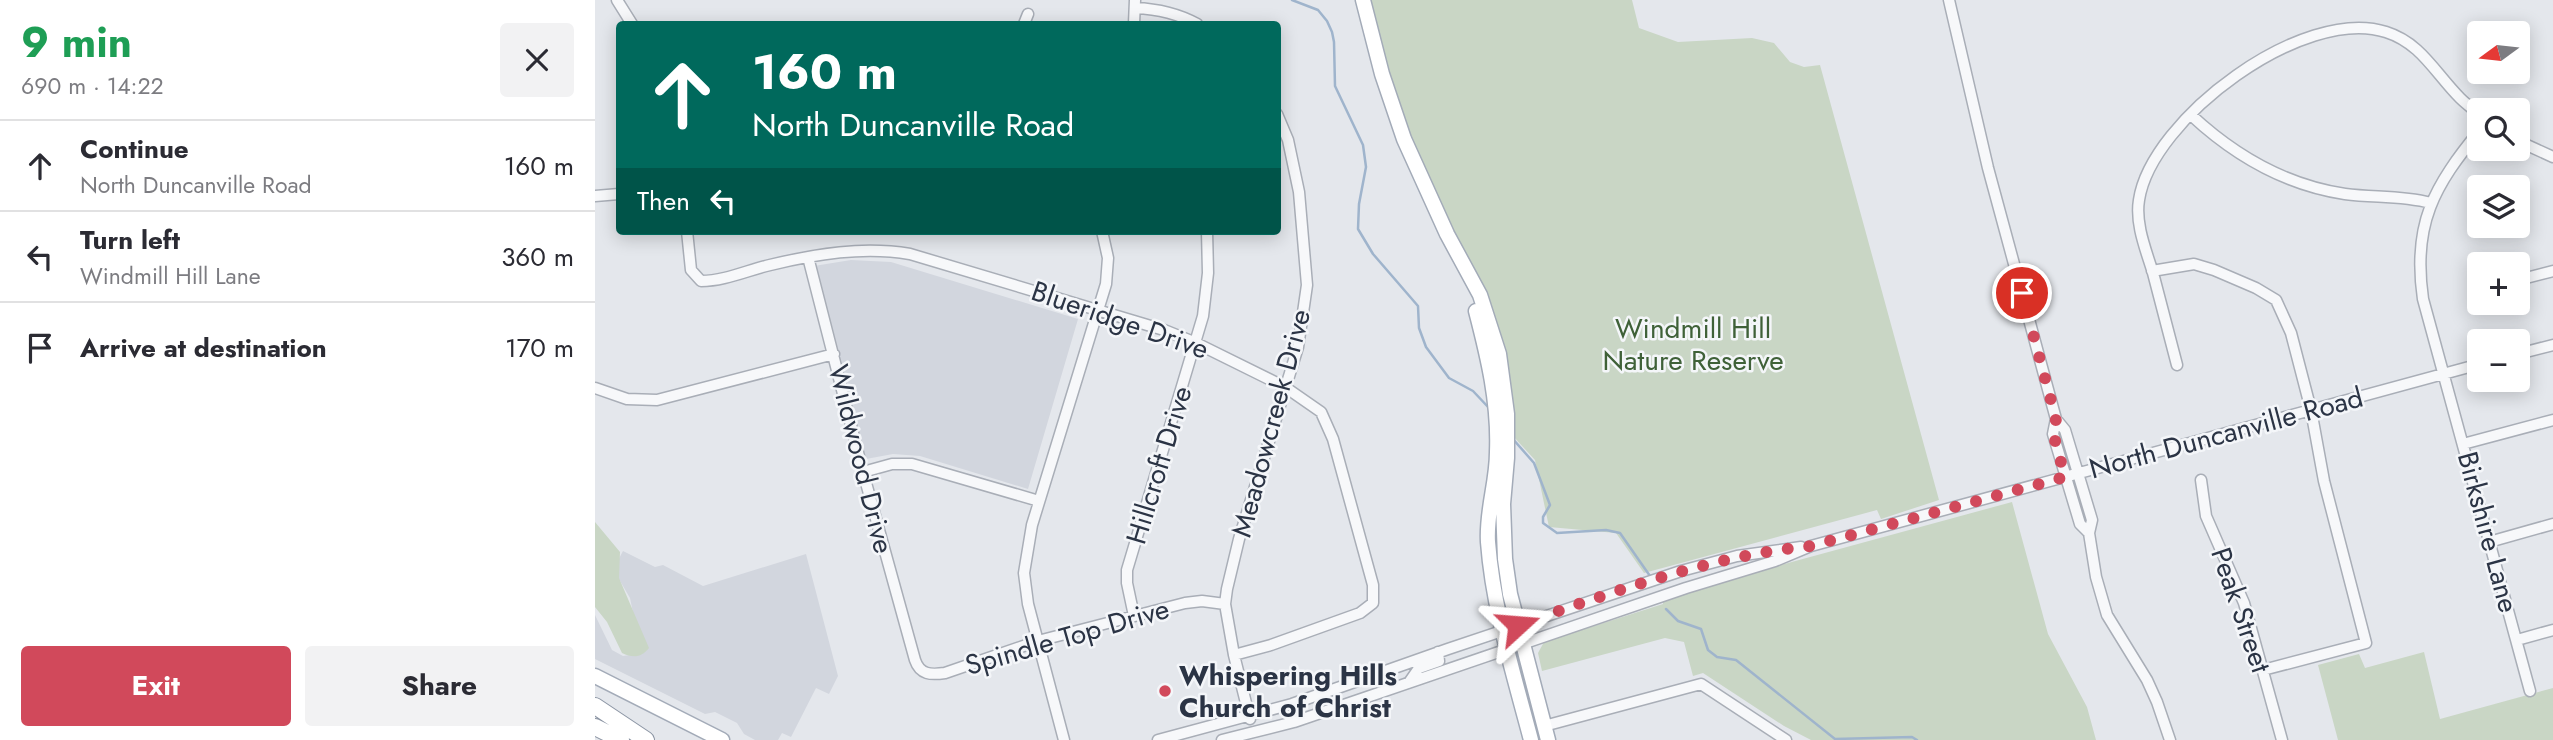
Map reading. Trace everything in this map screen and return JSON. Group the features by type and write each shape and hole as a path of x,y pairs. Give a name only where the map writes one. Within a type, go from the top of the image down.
{"highway":[{"path":"595,706 646,740"},
{"path":"595,727 621,740"}],"main road":[{"path":"1363,0 1382,74 1404,139 1467,275 1480,295 1499,354 1506,406 1502,458 1505,559 1510,594 1546,733"},
{"path":"1467,275 1492,377 1502,458 1488,513 1488,540 1495,594 1531,740"},
{"path":"595,676 722,740"}],"street":[{"path":"1949,0 1988,168 2056,419 2065,430 2092,520 2089,533 2096,577 2107,615 2147,680 2157,702 2168,740"},
{"path":"620,1 630,21"},
{"path":"1135,4 1190,21"},
{"path":"2177,365 2140,226 2138,202 2152,162 2174,130 2205,100 2260,59 2330,30 2356,27 2393,34 2422,53 2467,104"},
{"path":"2191,115 2216,138 2246,159 2309,187 2347,194 2403,196 2431,203"},
{"name":"Meadowcreek Drive","path":"1253,732 1234,655 1225,604 1230,571 1302,329 1307,268 1299,192 1288,140 1281,123"},
{"path":"2530,146 2553,157"},
{"name":"Birkshire Lane","path":"2467,147 2442,179 2431,203 2422,241 2423,299 2530,691"},
{"path":"595,196 616,194"},
{"name":"Blueridge Drive","path":"687,235 691,270 701,281 717,280 808,257 871,250 910,254 1164,330 1285,387 1310,403 1321,412 1327,423 1375,596 1373,603 1360,613 1271,645 1234,655"},
{"path":"1064,740 1028,604 1024,573 1032,525 1106,284 1108,258 1103,235"},
{"name":"Hillcroft Drive","path":"1134,616 1127,570 1203,316 1209,273 1207,235"},
{"name":"Wildwood Drive","path":"808,257 915,660"},
{"path":"2152,271 2194,264 2256,288 2276,300 2291,333 2311,410 2324,481 2366,643 2263,670"},
{"path":"2530,277 2553,271"},
{"path":"2530,351 2553,345"},
{"path":"595,388 627,399 657,400 834,354"},
{"name":"North Duncanville Road","path":"1410,681 1686,587 1776,561 1811,546 2467,368"},
{"path":"2056,419 2053,433 2065,477 2080,524 2089,533"},
{"path":"2463,444 2553,420"},
{"path":"863,472 892,464 912,464 1039,501"},
{"name":"Peak Street","path":"2201,480 2206,516 2244,603 2282,740"},
{"path":"2489,542 2553,524"},
{"name":"North Duncanville Road","path":"1158,740 1292,704 1682,571 1772,549 1811,546"},
{"path":"1682,571 1686,587"},
{"name":"Spindle Top Drive","path":"915,660 917,666 926,674 945,673 1038,641 1134,616 1192,602 1225,604"},
{"path":"2517,640 2553,630"},
{"path":"1222,740 1294,722 1410,681 1419,668 1439,662 1438,652"},
{"path":"1362,679 1367,696"},
{"path":"1546,733 1701,684 1774,737 1786,740"}],"shaded area":[{"path":"851,260 891,262 1078,319 1028,489 920,456 893,454 866,459 814,266"},
{"path":"623,551 655,567 663,565 703,586 806,554 838,676 829,694 816,688 791,737 782,733 778,740 755,740 744,734 737,723 715,712 705,714 595,659 595,615 612,650 623,656 637,654 640,647 630,598 616,574 615,566"}],"green space":[{"name":"Windmill Hill Nature Reserve","path":"1369,0 1632,0 1639,28 1678,42 1752,38 1774,43 1790,62 1804,67 1820,65 1939,500 1881,519 1877,510 1644,573 1616,533 1549,527 1535,460 1503,425 1485,303 1395,99"},
{"path":"2012,502 2048,634 2087,707 2096,740 1811,740 1784,726 1703,673 1693,676 1684,642 1665,638 1542,671 1538,653 1544,642 1663,604 1663,597"},
{"path":"595,522 620,552 619,578 649,648 640,655 622,653 607,622 595,607"},
{"path":"2424,652 2440,719 2553,688 2553,740 2338,740 2318,665 2359,654 2365,668"}],"waterway":[{"path":"1292,0 1318,10 1332,32 1335,86 1363,145 1366,167 1359,204 1358,229 1373,254 1418,306 1419,328 1426,347 1449,378 1473,391 1489,408"},
{"path":"1512,438 1534,463 1550,505 1543,517 1543,523 1557,533 1606,530 1620,533 1650,576"},
{"path":"1666,609 1678,621 1701,629 1708,650 1717,657 1736,660 1835,739 1912,737 1917,740"}],"place":[{"name":"Whispering Hills Church of Christ","path":"1165,691"}],"route":[{"path":"1518,625 1682,571 1737,556 1772,549 1811,546 2065,477 2053,433 2056,419 2022,293"}]}
